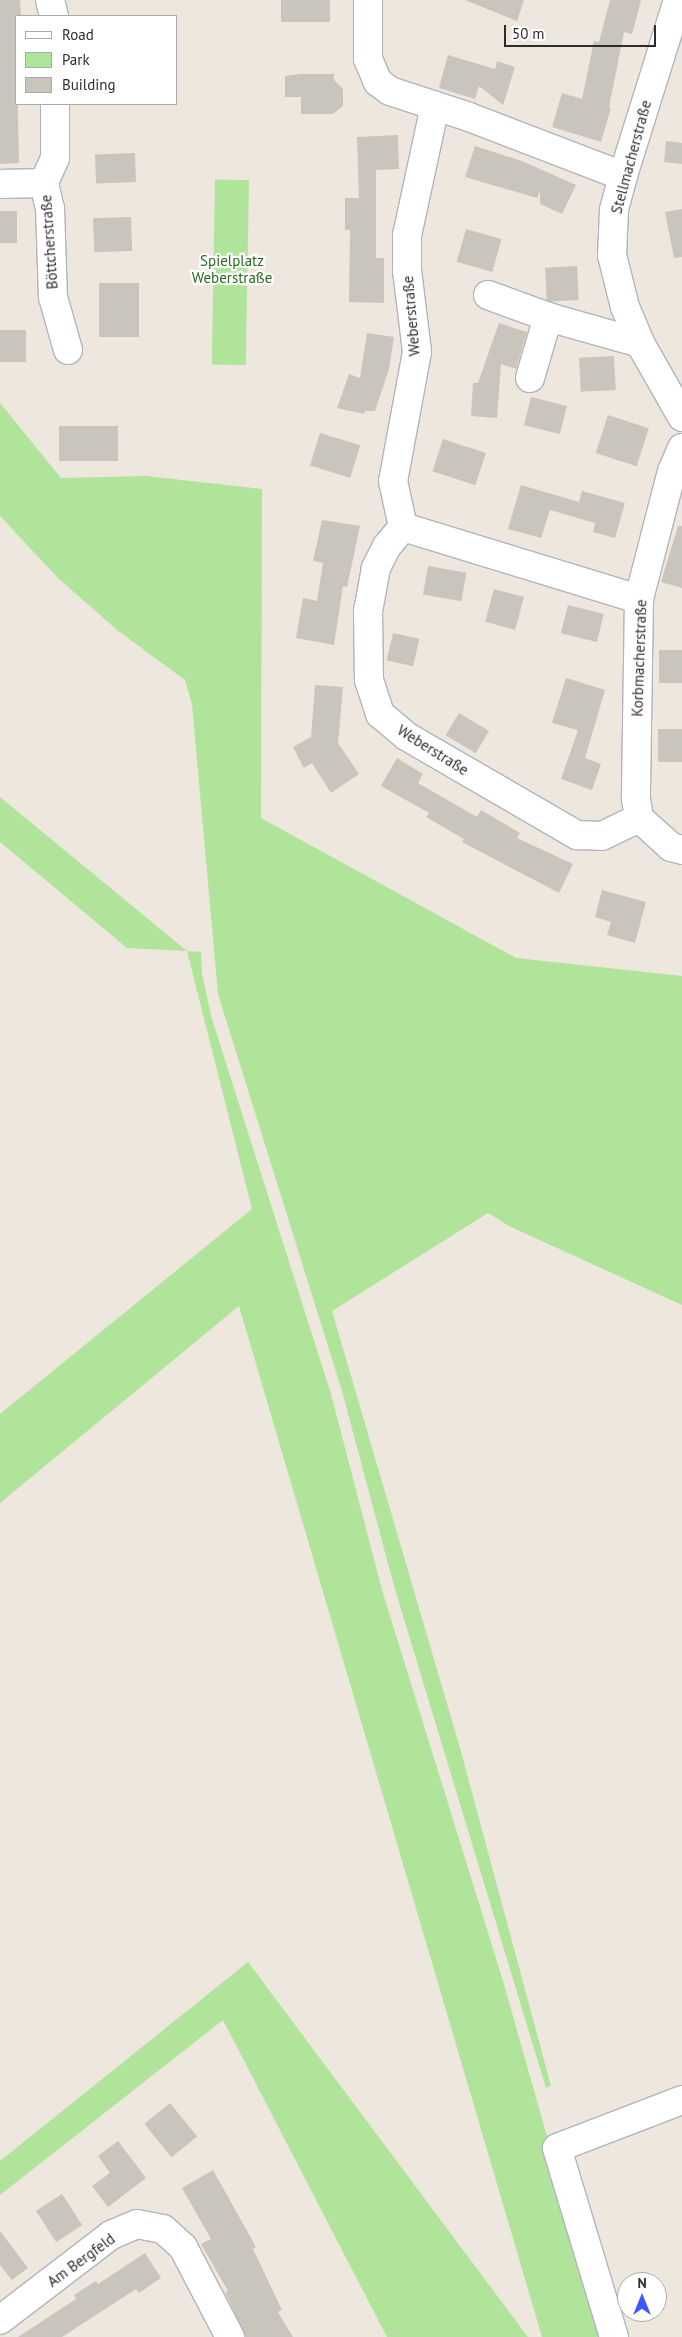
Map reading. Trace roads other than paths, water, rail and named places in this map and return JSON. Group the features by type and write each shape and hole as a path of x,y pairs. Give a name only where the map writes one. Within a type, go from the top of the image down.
{"street":[{"path":"50,0 54,15"},
{"path":"368,0 368,59 378,82 390,91 623,176"},
{"name":"Stellmacherstraße","path":"678,0 614,210 612,256 625,307 640,343 682,417"},
{"name":"Böttcherstraße","path":"55,105 56,158 44,183 50,208 53,297 68,350"},
{"name":"Weberstraße","path":"435,106 407,236 407,270 417,352 393,480 403,527 387,546 376,568 368,611 369,680 380,714 406,736 577,835 602,836 638,818"},
{"path":"0,184 44,183"},
{"path":"488,296 548,317 640,343"},
{"path":"530,378 548,317"},
{"name":"Korbmacherstraße","path":"638,818 636,799 639,600 672,471 682,448"},
{"path":"403,527 639,600"},
{"path":"638,818 671,847 682,850"},
{"path":"614,2337 557,2148 682,2100"},
{"name":"Am Bergfeld","path":"0,2320 111,2235 137,2224 163,2229 183,2248 230,2337"}],"park label":[{"name":"Spielplatz Weberstraße","path":"232,268"}]}
